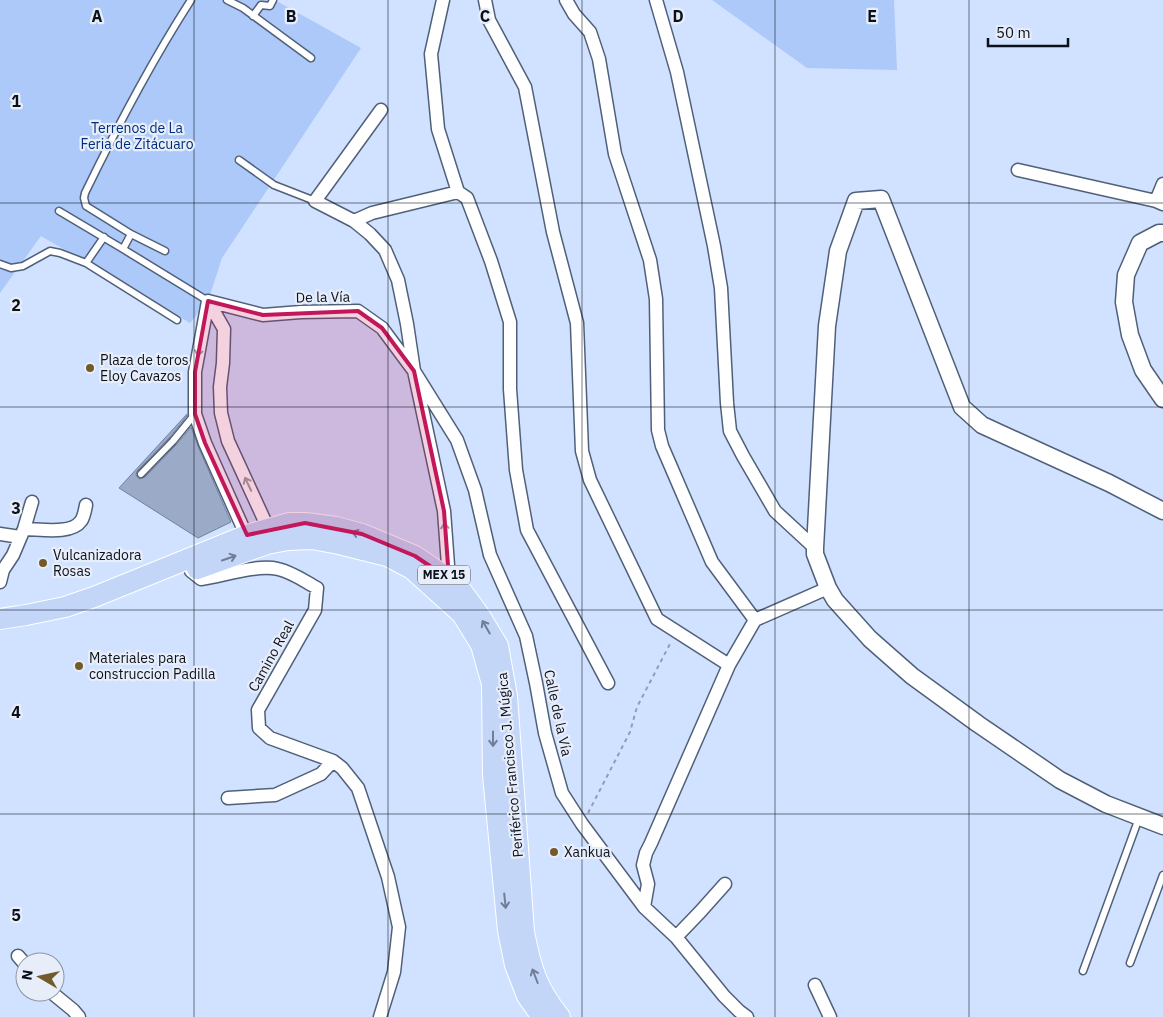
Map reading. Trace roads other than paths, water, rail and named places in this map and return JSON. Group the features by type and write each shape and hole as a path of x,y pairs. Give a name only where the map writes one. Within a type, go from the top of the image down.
{"main road":[{"name":"Periférico Francisco J. Múgica","path":"0,619 65,607 247,535 289,523 304,523 362,534 414,556 449,579 461,590 480,616 498,646 507,696 524,932 530,962 540,987 560,1017"},
{"name":"Periférico Francisco J. Múgica","path":"0,631 70,616 267,544 288,540 312,539 339,544 387,556 412,569 462,614 481,645 492,684 493,774 508,931 515,965 527,996 542,1017"}],"street":[{"path":"443,0 431,54 438,129 458,192 467,198 491,262 510,322 510,389 516,470 527,530 608,683"},
{"path":"485,0 489,20 525,87 553,232 577,323 582,451 590,480 657,619 729,665"},
{"path":"566,0 574,14 590,32 599,59 615,154 650,260 656,299 658,430 662,446 712,562 755,620"},
{"path":"656,0 677,72 714,246 721,288 730,432 775,511 815,548"},
{"path":"381,110 315,201 354,221 370,234 384,250 398,280 414,371 444,512 449,579"},
{"path":"1018,170 1160,202 1163,184"},
{"path":"354,221 372,213 458,192"},
{"path":"1163,511 1109,483 982,425 962,408 881,199 856,201 838,251 827,326 815,554 828,588 835,600 870,639 912,676 978,724 1060,780 1106,804 1163,826"},
{"path":"1163,233 1159,233 1140,243 1126,275 1124,302 1130,336 1143,370 1163,399"},
{"path":"208,301 195,372 195,414 205,443 247,535"},
{"path":"208,301 224,329 220,386 221,413 228,441 268,528"},
{"name":"De la Vía","path":"208,301 263,315 358,311 382,328 414,371"},
{"name":"Calle de la Vía","path":"414,371 458,440 474,490 490,555 526,636 545,733 562,793 582,824 644,907 676,936 724,996 747,1017"},
{"path":"0,582 3,570 13,555 22,533 32,502"},
{"path":"0,534 63,530 76,527 83,519 86,505"},
{"name":"Camino Real","path":"191,571 201,579 264,567 278,568 317,588 315,610 258,710 259,728 270,738 334,761 358,788 388,878 399,927 394,972 380,1017"},
{"path":"644,907 648,884 643,866 646,853 729,665 755,620 828,588"},
{"path":"228,798 275,795 321,774 334,761"},
{"path":"676,936 725,884"},
{"path":"815,985 830,1017"},
{"path":"63,1002 79,1017"}],"lane":[{"path":"165,251 131,234 86,206 84,198 116,131 168,35 191,0"},
{"path":"227,0 243,8 311,58"},
{"path":"253,16 261,5 280,0"},
{"path":"239,160 274,185 315,201"},
{"path":"59,211 208,301"},
{"path":"124,249 131,234"},
{"path":"86,263 104,237"},
{"path":"0,264 11,268 23,266 50,251 60,253 86,263 177,320"},
{"path":"141,474 195,414"},
{"path":"1083,971 1140,817"},
{"path":"1130,963 1163,875"}],"place":[{"name":"Plaza de toros Eloy Cavazos","path":"90,368"},
{"name":"Vulcanizadora Rosas","path":"43,563"},
{"name":"Materiales para construccion Padilla","path":"79,666"},
{"name":"Xankua","path":"554,852"}],"park label":[{"name":"Terrenos de La Feria de Zitácuaro","path":"137,136"}]}
